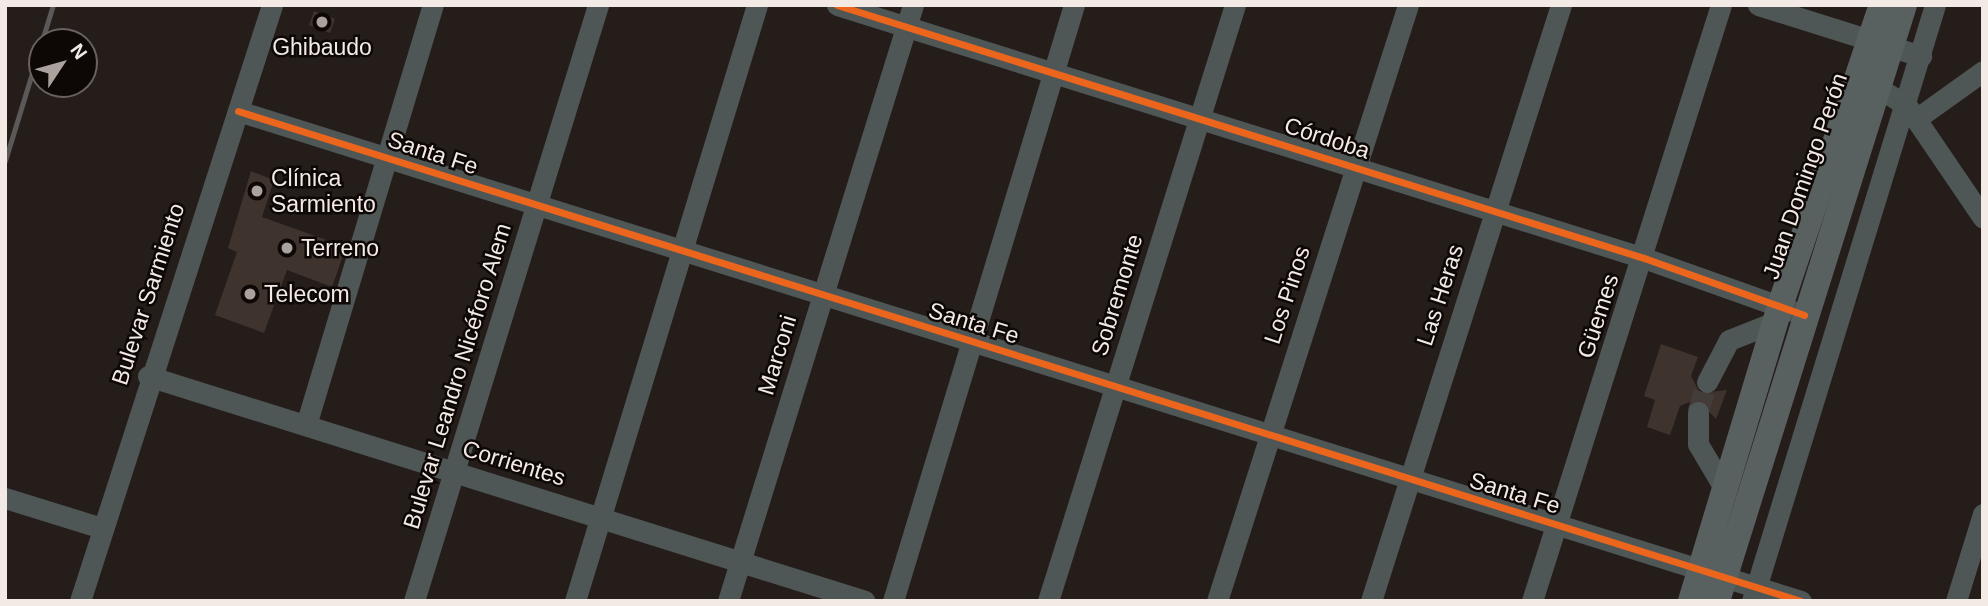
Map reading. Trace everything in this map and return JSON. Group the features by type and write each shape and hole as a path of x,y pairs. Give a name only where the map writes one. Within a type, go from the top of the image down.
{"main road":[{"name":"Juan Domingo Perón","path":"1881,43 1882,5"},
{"name":"Juan Domingo Perón","path":"1717,601 1712,570 1724,488 1881,43 1903,5"},
{"name":"Juan Domingo Perón","path":"1691,601 1712,570 1786,314"}],"street":[{"name":"Bulevar Sarmiento","path":"80,601 148,376 271,5"},
{"path":"306,425 433,5"},
{"name":"Bulevar Leandro Nicéforo Alem","path":"414,601 598,5"},
{"path":"575,601 757,5"},
{"name":"Córdoba","path":"837,5 1644,258 1786,314"},
{"name":"Marconi","path":"728,601 913,5"},
{"path":"893,601 1074,5"},
{"name":"Sobremonte","path":"1048,601 1235,5"},
{"name":"Los Pinos","path":"1217,601 1408,5"},
{"name":"Las Heras","path":"1371,601 1407,480 1561,5"},
{"name":"Güemes","path":"1532,601 1644,258 1721,5"},
{"path":"1758,5 1921,56"},
{"path":"1755,594 1912,113 1921,56 1935,5"},
{"path":"1912,113 1983,71"},
{"path":"1869,82 1912,113 1983,218"},
{"name":"Santa Fe","path":"238,111 1407,480 1712,570 1755,594 1801,601"},
{"path":"1707,382 1729,340 1786,314"},
{"name":"Corrientes","path":"148,376 865,601"},
{"path":"1698,412 1698,444 1724,488"},
{"path":"5,498 102,528"},
{"path":"1956,601 1983,514"}],"building":[{"name":"Ghibaudo","path":"314,11 335,19 330,33 309,25"},
{"path":"251,171 274,180 262,217 346,247 332,287 287,270 264,333 215,315 237,252 228,248"},
{"path":"1661,344 1698,357 1691,376 1700,393 1727,390 1716,419 1697,399 1680,406 1670,435 1647,427 1655,400 1644,396"}],"tunnel":[{"path":"1698,412 1707,382"}],"railway":[{"path":"5,161 53,5"}],"cycle path":[{"path":"837,5 1644,258 1804,315"},
{"path":"238,111 1801,601"}],"place":[{"name":"Ghibaudo","path":"322,22"},
{"name":"Clínica Sarmiento","path":"257,191"},
{"name":"Terreno","path":"287,248"},
{"name":"Telecom","path":"250,294"}]}
